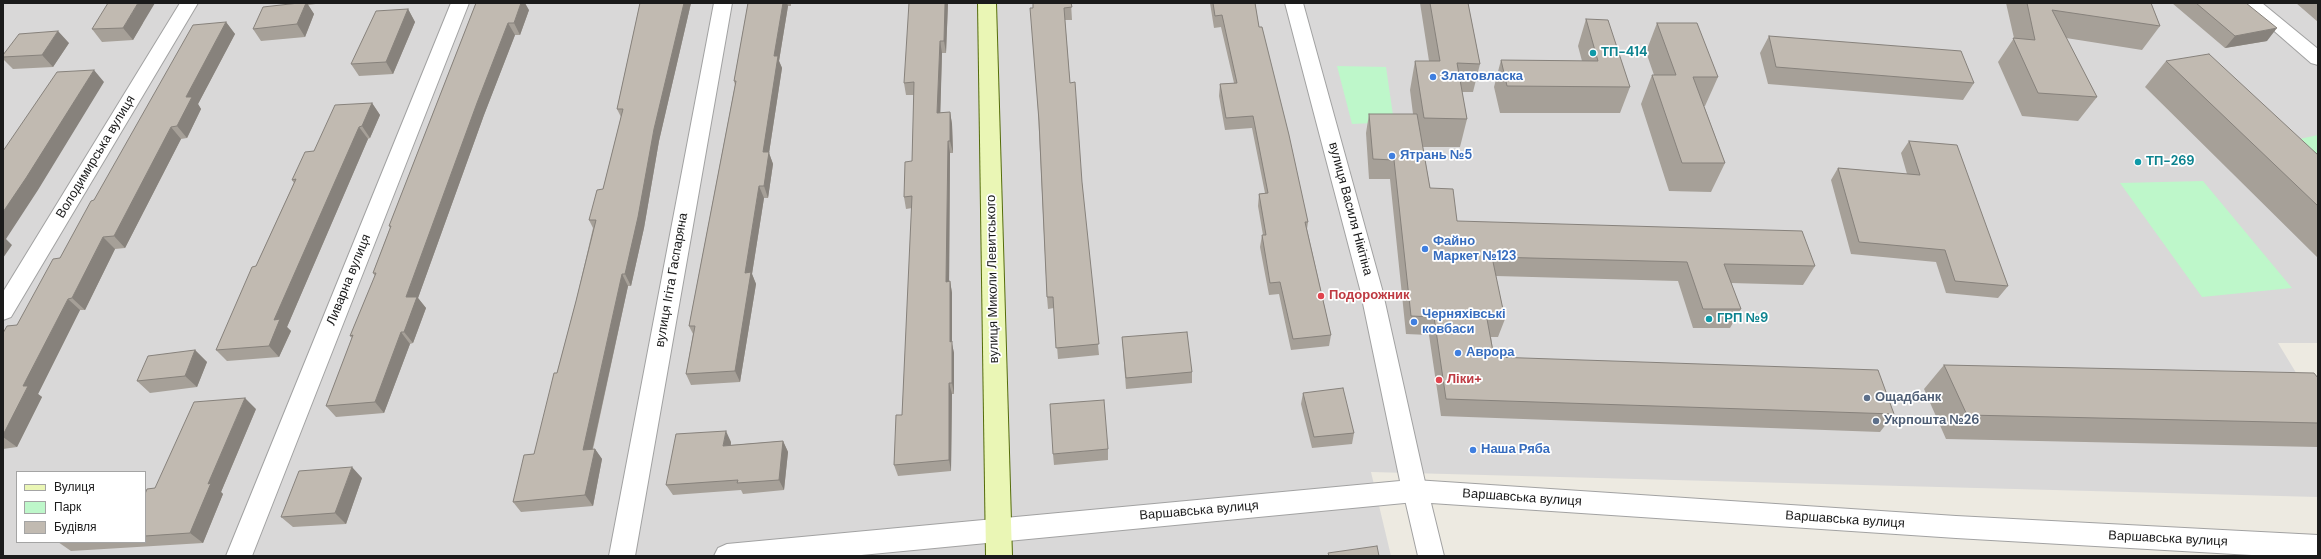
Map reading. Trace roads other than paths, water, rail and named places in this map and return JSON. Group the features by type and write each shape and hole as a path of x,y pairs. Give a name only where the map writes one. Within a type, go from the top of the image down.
{"main road":[{"name":"вулиця Миколи Левитського","path":"987,3 999,556"}],"street":[{"name":"Володимирська вулиця","path":"3,311 189,3"},
{"name":"Ливарна вулиця","path":"239,556 460,3"},
{"name":"вулиця Ігіта Гаспаряна","path":"622,556 723,3"},
{"name":"вулиця Василя Нікітіна","path":"1294,3 1371,289 1415,491 1431,556"},
{"path":"2251,3 2318,59"},
{"name":"Варшавська вулиця","path":"727,556 998,529 1415,491 1956,527 2318,547"}],"place":[{"name":"ТП-414","path":"1593,53"},
{"name":"Златовласка","path":"1433,77"},
{"name":"Ятрань №5","path":"1392,156"},
{"name":"ТП-269","path":"2138,162"},
{"name":"Файно Маркет №123","path":"1425,249"},
{"name":"Подорожник","path":"1321,296"},
{"name":"ГРП №9","path":"1709,319"},
{"name":"Черняхівські ковбаси","path":"1414,322"},
{"name":"Аврора","path":"1458,353"},
{"name":"Ліки+","path":"1439,380"},
{"name":"Ощадбанк","path":"1867,398"},
{"name":"Укрпошта №26","path":"1876,421"},
{"name":"Наша Ряба","path":"1473,450"}]}
